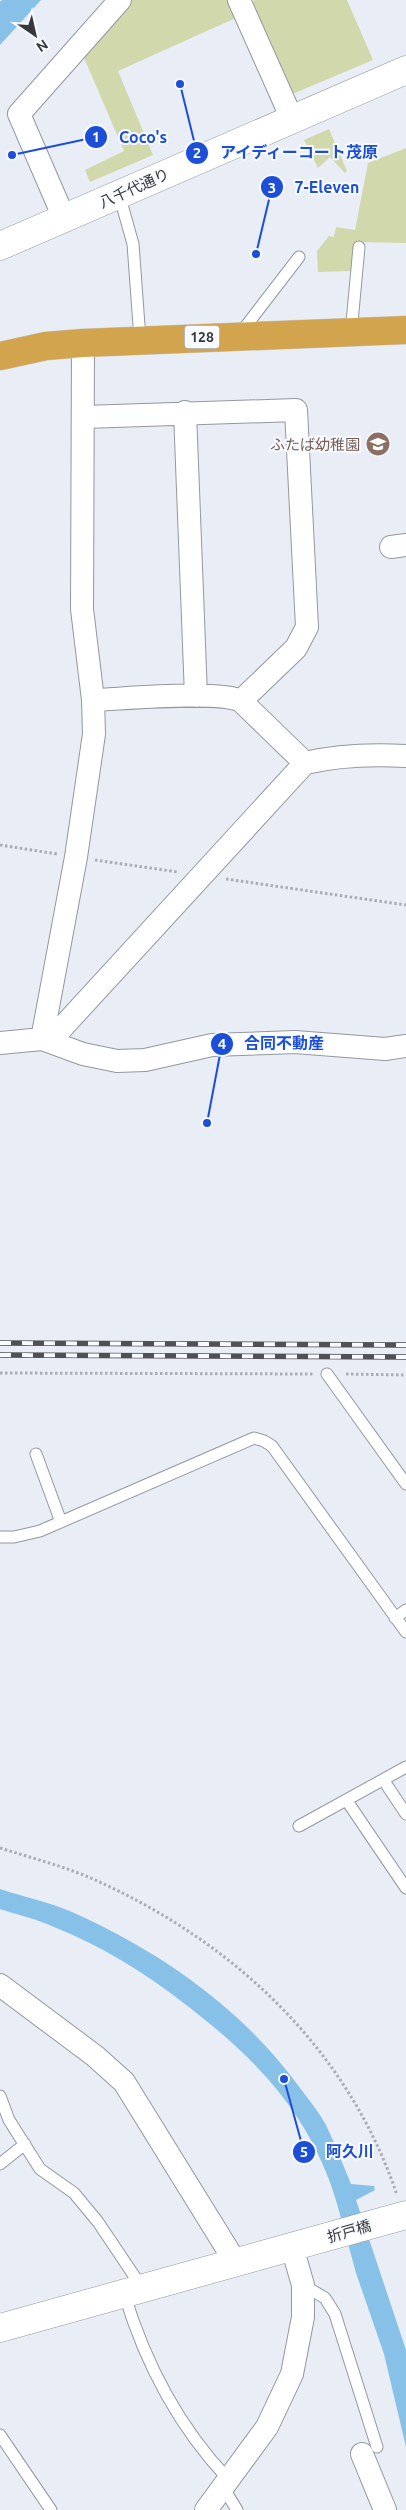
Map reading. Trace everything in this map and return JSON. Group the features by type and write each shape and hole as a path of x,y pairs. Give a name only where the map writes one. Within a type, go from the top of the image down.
{"highway":[{"name":"128","path":"0,356 46,346 140,339 406,330"}],"street":[{"path":"64,218 18,114 120,0"},
{"path":"239,0 292,119"},
{"name":"八千代通り","path":"0,246 406,70"},
{"path":"42,1040 76,857 94,734 93,700 82,609 83,343"},
{"path":"84,417 185,412 296,410 307,627 296,648 241,701"},
{"path":"185,412 196,696"},
{"path":"93,700 233,696 241,701 305,763"},
{"path":"42,1040 59,1031 305,763 336,756 371,754 406,756"},
{"path":"0,1043 42,1040 83,1054 117,1061 145,1060 212,1045 295,1042 385,1049 406,1046"},
{"path":"0,1985 95,2056 124,2082 236,2263"},
{"name":"折戸橋","path":"0,2328 402,2216"},
{"path":"206,2510 267,2428 292,2374 303,2317 303,2285 296,2246"},
{"path":"370,2450 385,2510"}],"lane":[{"path":"119,194 133,244 140,339"},
{"path":"351,333 359,247"},
{"path":"238,336 299,257"},
{"path":"327,1374 406,1484"},
{"path":"0,1537 14,1537 40,1531 254,1438 272,1446 406,1632"},
{"path":"36,1454 61,1522"},
{"path":"395,1618 406,1610"},
{"path":"300,1826 384,1781 406,1767"},
{"path":"384,1781 406,1814"},
{"path":"347,1801 406,1888"},
{"path":"0,2096 9,2120 40,2168 74,2193 98,2222 133,2291 132,2322 166,2396 225,2483 237,2510"},
{"path":"0,2164 25,2144"},
{"path":"303,2285 325,2298 335,2314 370,2450"},
{"path":"0,2435 51,2510"}],"path":[{"path":"0,1373 406,1374"},
{"path":"0,1848 102,1883 148,1906 201,1940 251,1979 295,2020 341,2079 385,2161 402,2216"}],"green space":[{"path":"128,0 231,0 238,17 118,71 153,155 90,182 85,170 124,151 82,53"},
{"path":"254,0 347,0 373,60 290,95 251,9"},
{"path":"329,129 347,171 345,173 330,157 318,168 304,140"},
{"path":"406,148 406,243 358,242 351,271 318,272 317,251 329,236 334,237 336,227 355,230 368,163"}],"water":[{"path":"2,0 41,0 0,45 0,2"},
{"path":"0,1889 63,1908 105,1928 168,1964 198,1985 252,2032 300,2088 326,2125 351,2184 374,2186 375,2190 356,2200 406,2350 406,2447 384,2354 356,2273 342,2221 327,2226 326,2223 341,2218 331,2184 317,2152 301,2123 261,2072 213,2026 170,1993 122,1961 72,1934 0,1909"}],"railway":[{"path":"0,1343 406,1345"},
{"path":"0,1355 406,1357"}],"place":[{"name":"アイディーコート茂原","path":"180,84"},
{"name":"Coco's","path":"12,155"},
{"name":"7-Eleven","path":"256,254"},
{"name":"ふたば幼稚園","path":"378,444"},
{"name":"合同不動産","path":"207,1123"},
{"name":"阿久川","path":"284,2079"}]}
